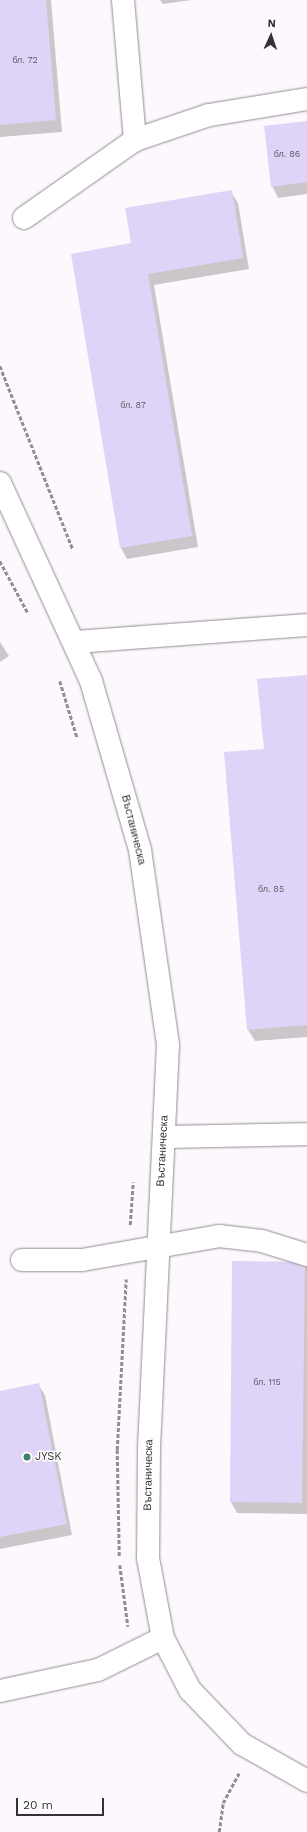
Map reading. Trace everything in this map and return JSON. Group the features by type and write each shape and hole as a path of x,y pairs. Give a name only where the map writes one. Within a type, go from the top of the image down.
{"main road":[{"path":"123,0 135,140"},
{"path":"24,218 135,140 209,115 307,99"},
{"name":"Въстаническа","path":"0,483 76,642 140,850 168,1045 165,1137 157,1248 148,1558 163,1638 190,1690 251,1749 307,1781"},
{"path":"76,642 307,625"},
{"path":"165,1137 307,1134"},
{"path":"22,1260 82,1260 219,1236 262,1241 307,1255"},
{"path":"0,1691 98,1670 163,1638"}],"path":[{"path":"0,366 73,549"},
{"path":"0,560 30,616"},
{"path":"57,672 78,740"},
{"path":"134,1174 117,1450 120,1559 129,1629 136,1651"},
{"path":"219,1832 222,1803 251,1749"}],"building":[{"path":"0,0 46,0 56,120 0,125"},
{"path":"307,121 307,182 271,187 264,126"},
{"path":"232,190 243,258 148,274 192,536 120,548 71,254 131,243 125,208"},
{"path":"307,675 307,1025 247,1030 224,752 264,749 257,679"},
{"path":"232,1261 305,1262 302,1503 230,1502"},
{"name":"JYSK","path":"39,1383 67,1524 0,1537 0,1391"}],"place":[{"name":"JYSK","path":"27,1457"}]}
